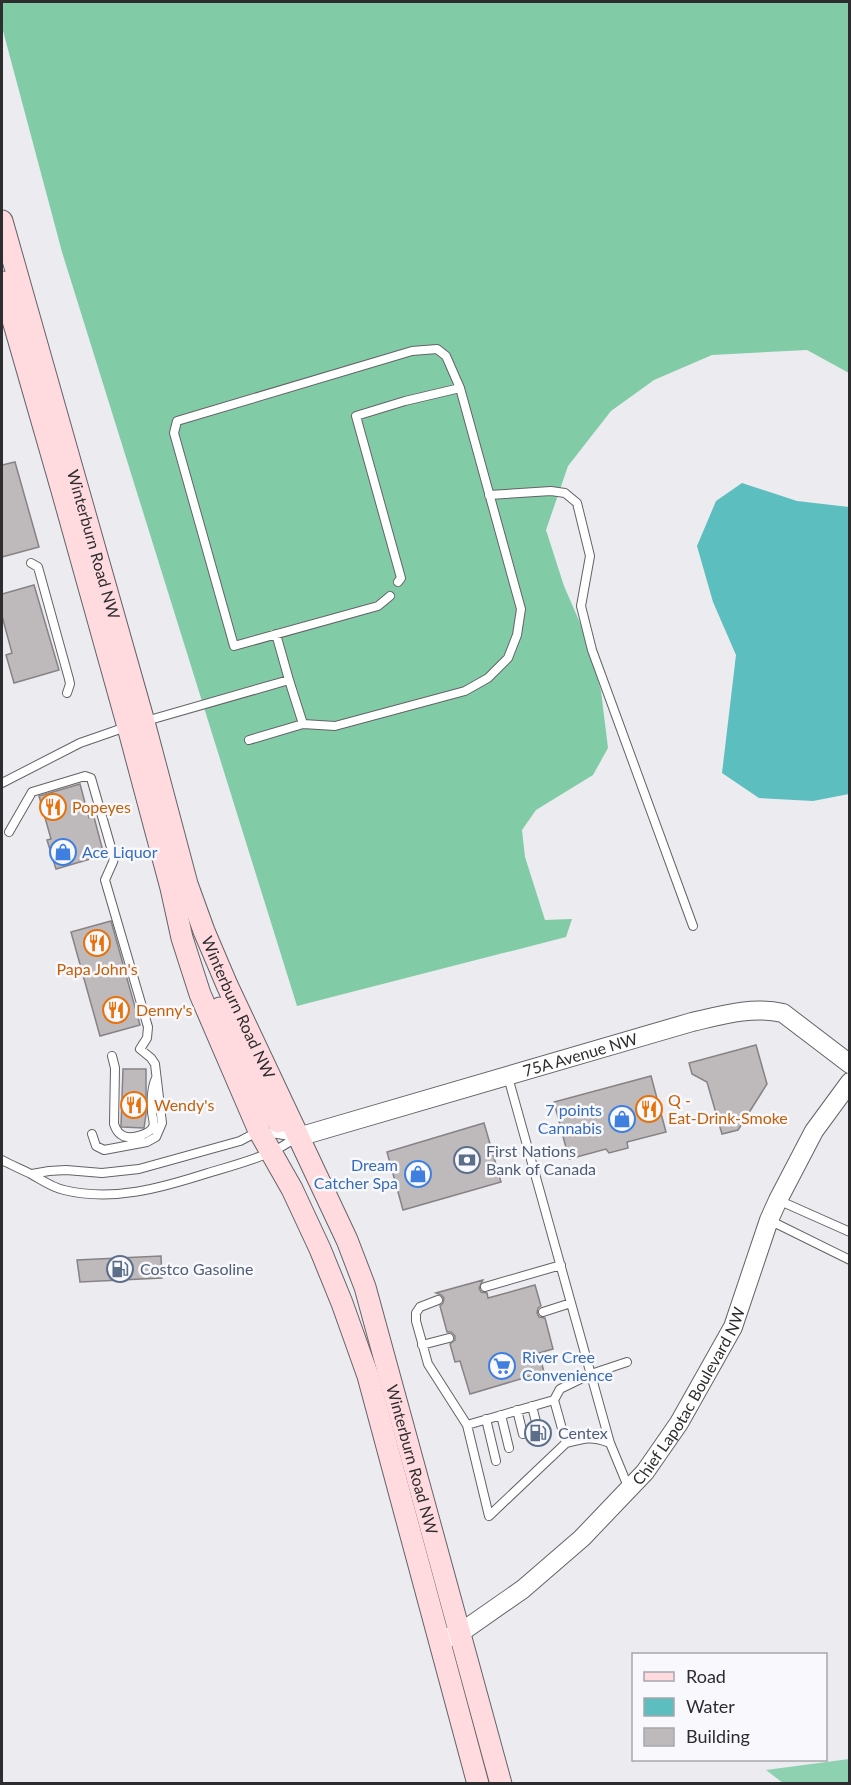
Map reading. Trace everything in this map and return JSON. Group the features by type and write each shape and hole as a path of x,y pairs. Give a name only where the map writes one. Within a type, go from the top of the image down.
{"main road":[{"name":"Winterburn Road NW","path":"2,221 7,277 136,724 187,884 231,994 347,1240 365,1287 501,1784"},
{"name":"Winterburn Road NW","path":"136,724 182,938 200,994 259,1131 292,1189 320,1249 368,1376 478,1784"},
{"path":"182,938 207,981 260,1093 277,1121 298,1137"}],"street":[{"name":"75A Avenue NW","path":"298,1137 692,1022 742,1011 771,1010 783,1013 849,1064"},
{"name":"Chief Lapotac Boulevard NW","path":"440,1640 460,1634 523,1589 582,1538 645,1472 679,1423 733,1327 769,1220 778,1200 814,1131 849,1082"}],"lane":[{"path":"249,740 303,724 335,726 465,691 488,678 508,658 517,635 521,609 460,388 446,356 437,349 412,351 177,421 174,433 234,646 378,606 390,596"},
{"path":"398,582 401,578 356,416 405,400 460,388"},
{"path":"489,495 551,491 565,493 577,503 590,556 581,606 592,650 693,926"},
{"path":"31,563 38,567 69,679 67,693"},
{"path":"276,634 303,724"},
{"path":"2,783 80,743 136,724 289,680"},
{"path":"9,832 32,792 85,776 91,778 114,858 105,880 148,1027 147,1038 140,1048 154,1064 162,1123 156,1137 147,1142 104,1150 96,1146 92,1134"},
{"path":"112,1056 115,1068 114,1124 122,1135 130,1137 144,1134 152,1129 154,1125 152,1089 157,1077"},
{"path":"507,1076 610,1443 629,1490"},
{"path":"32,1174 66,1170 102,1173 139,1169 240,1141 259,1131 298,1137"},
{"path":"2,1160 62,1190 100,1195 124,1194 181,1181 271,1152 298,1137"},
{"path":"778,1200 849,1232"},
{"path":"769,1220 849,1260"},
{"path":"485,1287 561,1265"},
{"path":"438,1300 420,1307 416,1313 416,1321 428,1364 468,1425 489,1516 505,1497 566,1443 585,1438 596,1438 610,1443"},
{"path":"543,1312 571,1303"},
{"path":"422,1345 448,1338"},
{"path":"468,1425 554,1400 561,1389 591,1374 627,1362"},
{"path":"554,1400 566,1443"},
{"path":"532,1406 536,1422"},
{"path":"517,1410 523,1434"},
{"path":"501,1415 509,1448"},
{"path":"486,1419 496,1461"}],"green space":[{"path":"2,2 849,2 849,373 807,350 712,355 654,380 611,411 568,466 546,530 564,586 587,639 601,691 608,748 593,775 536,810 522,830 525,857 545,920 572,919 566,937 297,1006 62,252 2,27"},
{"path":"849,1759 849,1783 783,1783 766,1770"}],"water":[{"path":"742,483 797,501 849,507 849,794 813,801 759,798 722,773 736,655 713,602 697,546 716,501"}],"building":[{"path":"15,462 39,547 2,557 2,465"},
{"path":"34,585 59,670 14,683 6,655 12,653 2,616 2,594"},
{"path":"80,784 89,818 94,817 104,855 56,869 47,840 51,839 39,796"},
{"path":"111,921 140,1025 100,1036 71,932"},
{"path":"756,1045 767,1084 738,1130 722,1134 707,1082 692,1074 689,1063"},
{"name":"Wendy's","path":"123,1069 146,1069 144,1128 121,1126"},
{"path":"651,1076 666,1132 627,1142 628,1148 609,1153 606,1149 569,1159 554,1102"},
{"path":"484,1123 501,1182 403,1210 387,1152"},
{"name":"Costco Gasoline","path":"161,1256 162,1278 80,1282 77,1260"},
{"path":"483,1280 479,1288 481,1292 487,1293 488,1298 535,1285 541,1306 537,1313 539,1317 545,1318 553,1349 539,1353 544,1372 470,1394 460,1361 455,1362 450,1344 455,1340 455,1336 447,1332 440,1306 444,1298 436,1293"}],"place":[{"name":"Popeyes","path":"53,807"},
{"name":"Ace Liquor","path":"63,852"},
{"name":"Papa John's","path":"97,943"},
{"name":"Denny's","path":"116,1010"},
{"name":"Wendy's","path":"134,1105"},
{"name":"Q - Eat-Drink-Smoke","path":"649,1109"},
{"name":"7 points Cannabis","path":"622,1119"},
{"name":"First Nations Bank of Canada","path":"467,1160"},
{"name":"Dream Catcher Spa","path":"418,1174"},
{"name":"Costco Gasoline","path":"120,1269"},
{"name":"River Cree Convenience","path":"502,1366"},
{"name":"Centex","path":"538,1433"}]}
